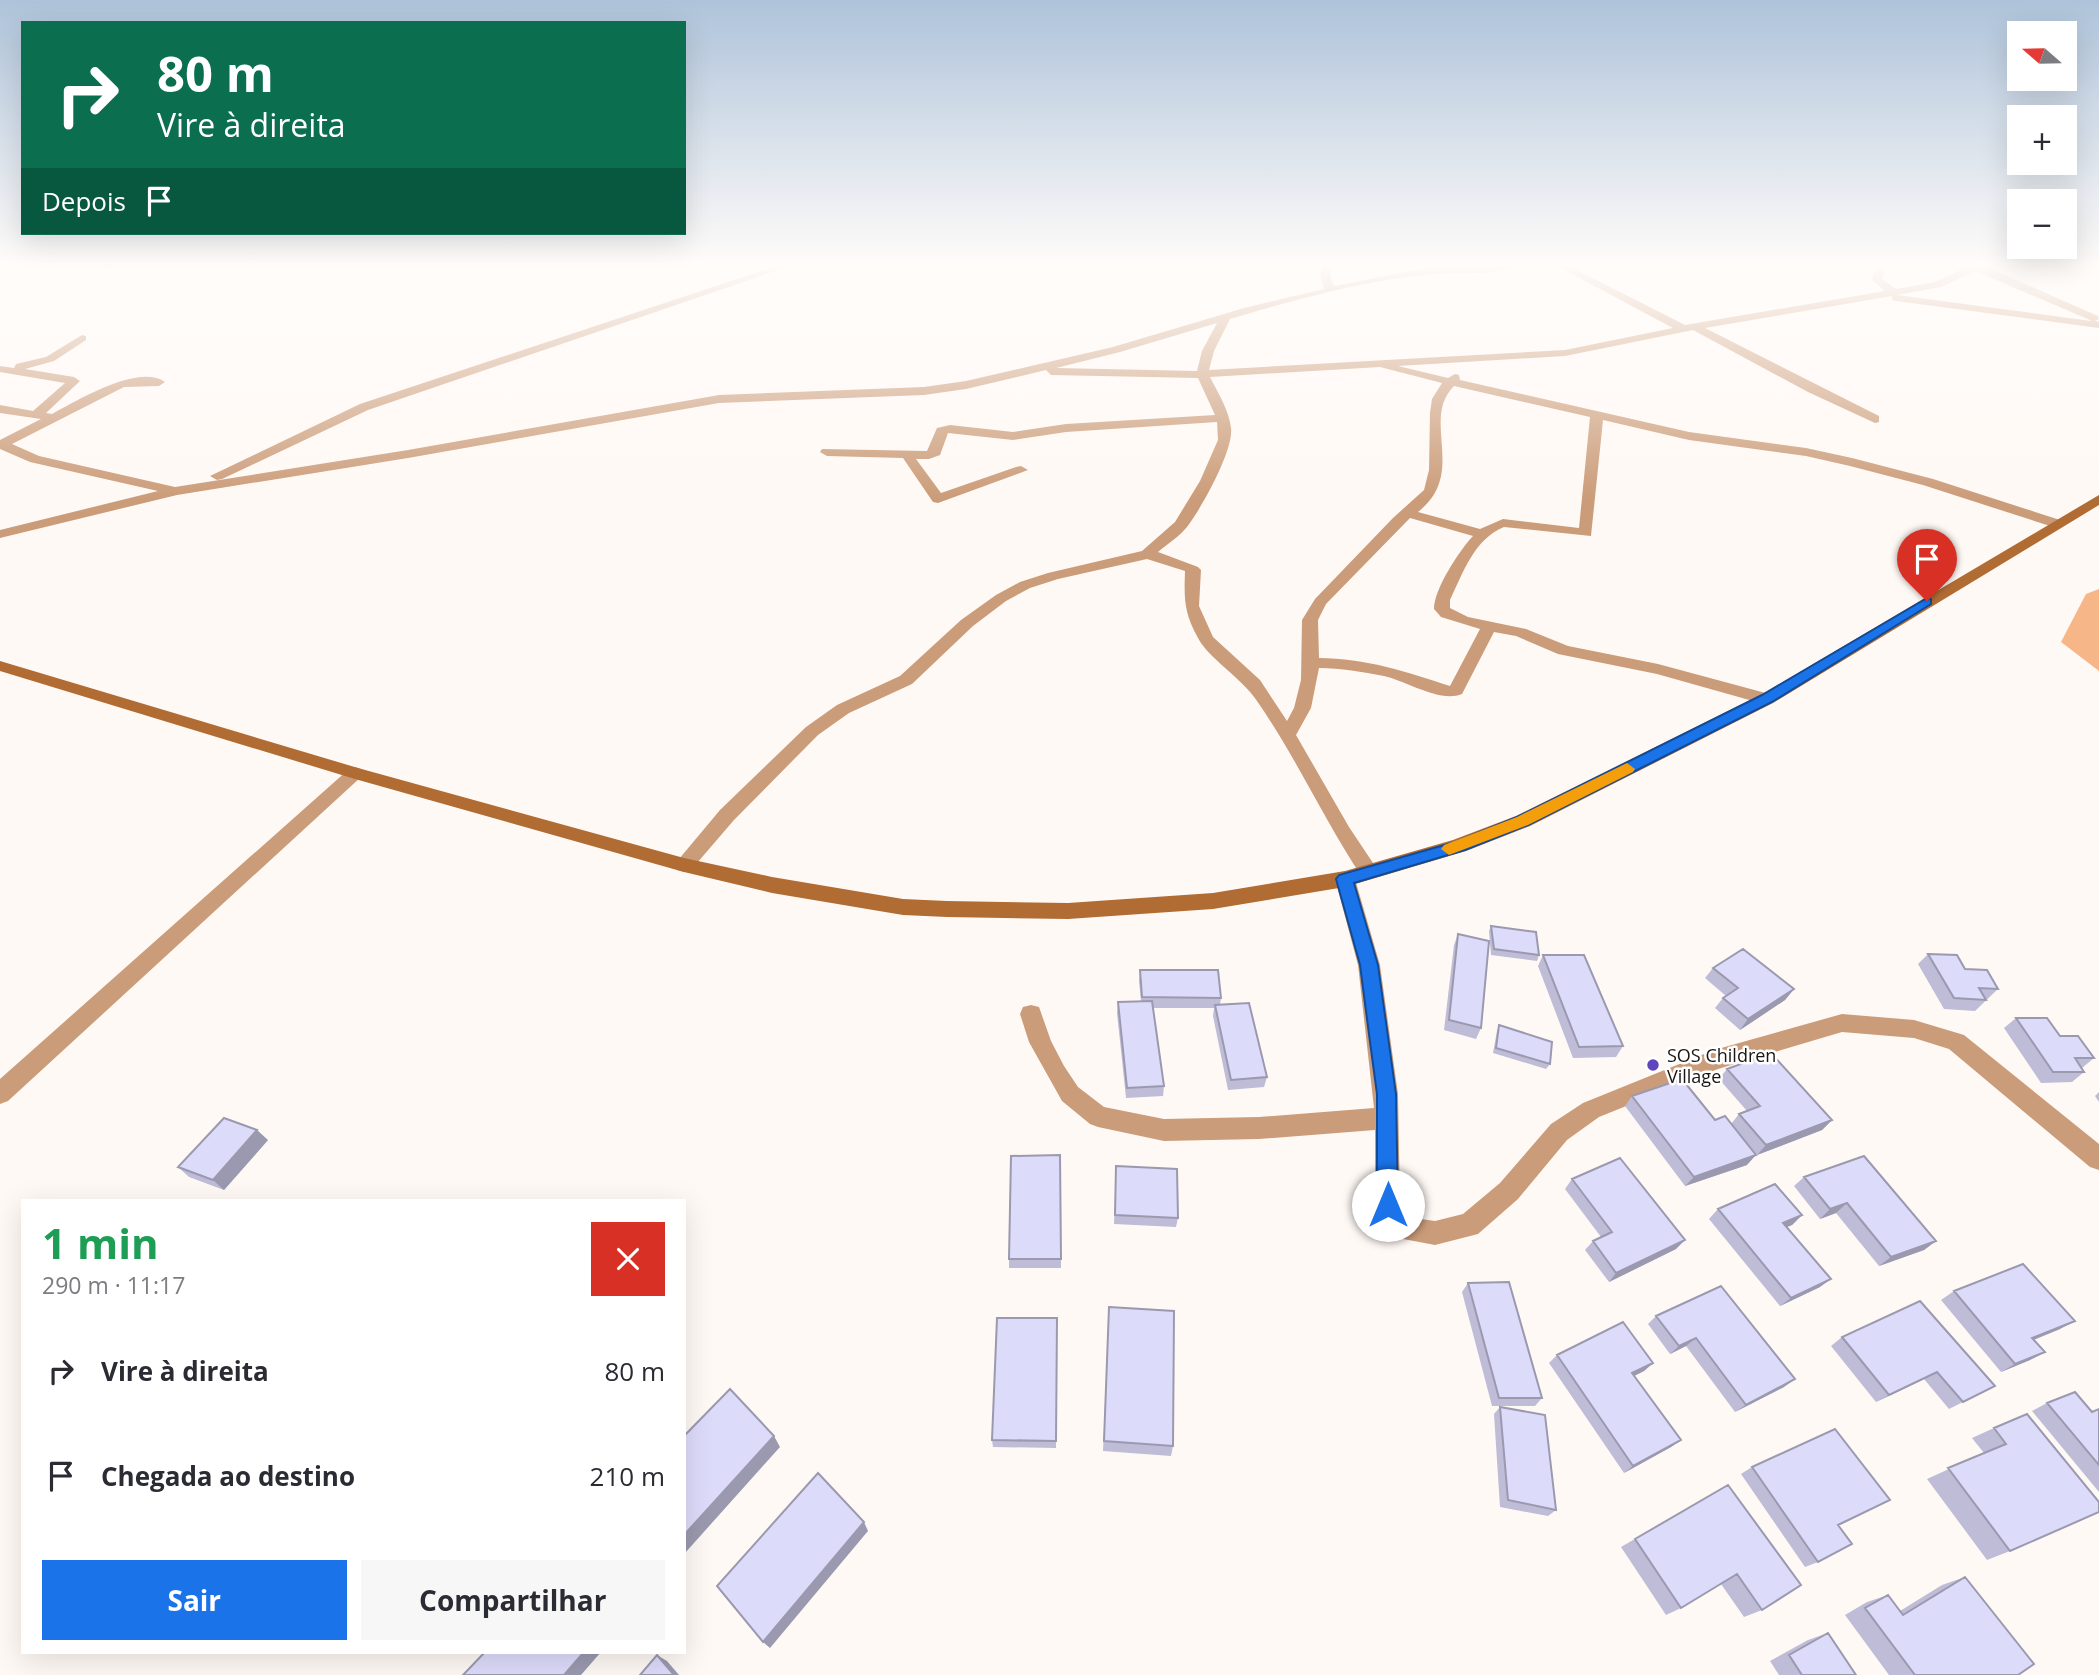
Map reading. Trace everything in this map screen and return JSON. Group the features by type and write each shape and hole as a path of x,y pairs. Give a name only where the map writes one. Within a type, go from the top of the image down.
{"main road":[{"path":"0,666 355,772 684,865 772,886 903,907 947,909 1068,911 1213,901 1345,879 1460,846 1522,821 1767,699 2055,523 2099,499"}],"street":[{"path":"1,369 44,362 74,343"},
{"path":"0,444 35,459 175,491 281,448 343,416 386,399 554,343"},
{"path":"0,534 175,491 408,454 719,399 924,391 992,380 1141,343"},
{"path":"684,865 727,815 812,731 843,709 906,680 967,623 1001,598 1025,585 1053,576 1147,554 1181,526 1195,503 1224,440 1222,418 1202,374 1212,343"},
{"path":"1029,370 1151,375 1202,374 1565,353 1614,343"},
{"path":"1720,343 1875,419"},
{"path":"1287,734 1299,718 1306,700 1311,663 1310,620 1320,602 1368,556 1402,517 1421,505 1434,483 1436,410 1440,392 1447,383 1489,357"},
{"path":"1368,363 1717,442 1806,452 1852,462 1928,482 2055,523"},
{"path":"1,369 74,381 43,415"},
{"path":"0,444 43,415 122,383 159,382"},
{"path":"0,409 43,415"},
{"path":"1410,514 1479,533 1503,523 1586,533 1597,414"},
{"path":"827,452 908,456 935,452 942,431 950,429 1013,436 1066,428 1222,418"},
{"path":"908,456 938,499 1021,470"},
{"path":"1479,533 1442,600 1442,609 1447,614 1464,621 1520,632 1564,650 1658,669 1767,699"},
{"path":"1147,554 1188,566 1193,570 1191,606 1206,639 1254,684 1287,734 1342,832 1369,872"},
{"path":"1311,663 1341,663 1391,672 1451,692 1456,690 1490,625"},
{"path":"0,1094 355,772"},
{"path":"1345,879 1369,965 1386,1094 1388,1205 1407,1229 1436,1233 1469,1225 1509,1191 1559,1132 1591,1110 1714,1060 1842,1023 1914,1029 1938,1034 1956,1042 2099,1159"},
{"path":"1031,1014 1040,1041 1056,1073 1070,1094 1098,1116 1164,1130 1259,1128 1387,1118"}],"shaded area":[{"path":"2099,589 2099,671 2061,642 2086,594"}],"building":[{"path":"1491,926 1536,932 1539,955 1494,949"},
{"path":"1458,934 1489,941 1481,1028 1449,1020"},
{"path":"1743,949 1794,989 1748,1019 1723,998 1738,988 1713,968"},
{"path":"1928,954 1957,955 1965,969 1987,970 1998,989 1979,988 1986,1000 1954,998"},
{"path":"1543,955 1584,955 1623,1046 1579,1047"},
{"path":"1140,970 1218,970 1221,998 1142,997"},
{"path":"1152,1001 1164,1086 1127,1088 1118,1002"},
{"path":"1249,1003 1267,1077 1231,1080 1215,1005"},
{"path":"2016,1018 2047,1018 2060,1036 2078,1036 2094,1058 2075,1058 2084,1072 2053,1072"},
{"path":"1499,1025 1552,1042 1550,1064 1496,1048"},
{"path":"1771,1053 1832,1120 1766,1145 1739,1114 1760,1106 1727,1069"},
{"path":"1682,1079 1715,1120 1725,1116 1756,1155 1694,1177 1632,1096"},
{"path":"224,1118 257,1130 213,1180 178,1167"},
{"path":"1060,1155 1061,1259 1009,1259 1011,1156"},
{"path":"1864,1156 1936,1241 1891,1257 1847,1203 1830,1209 1804,1177"},
{"path":"1620,1158 1685,1240 1616,1273 1593,1241 1612,1232 1572,1179"},
{"path":"1116,1166 1177,1169 1178,1218 1115,1215"},
{"path":"1775,1184 1802,1215 1783,1223 1831,1279 1791,1298 1718,1209"},
{"path":"2023,1264 2075,1321 2032,1338 2045,1352 2015,1364 1954,1291"},
{"path":"1509,1282 1542,1398 1499,1398 1468,1283"},
{"path":"1721,1286 1795,1379 1746,1405 1696,1338 1679,1346 1656,1316"},
{"path":"1920,1301 1995,1386 1963,1402 1937,1372 1889,1395 1842,1337"},
{"path":"1109,1307 1174,1311 1173,1446 1104,1441"},
{"path":"997,1318 1057,1318 1056,1441 992,1440"},
{"path":"1623,1322 1653,1363 1632,1373 1681,1440 1633,1466 1557,1355"},
{"path":"730,1389 774,1436 686,1533 686,1434"},
{"path":"2075,1392 2092,1412 2099,1409 2099,1465 2047,1403"},
{"path":"1500,1407 1545,1415 1556,1510 1508,1500"},
{"path":"2027,1414 2099,1502 2099,1512 2010,1551 1948,1468 2006,1444 1994,1428"},
{"path":"1835,1429 1890,1500 1838,1525 1852,1544 1818,1562 1752,1467"},
{"path":"818,1473 864,1522 763,1642 717,1586"},
{"path":"1728,1485 1801,1585 1762,1610 1737,1574 1681,1608 1635,1539"},
{"path":"1965,1577 2034,1664 2018,1675 1915,1675 1865,1608 1888,1595 1903,1615"},
{"path":"1828,1633 1856,1675 1802,1675 1789,1655"},
{"path":"483,1654 582,1654 564,1675 463,1675"},
{"path":"657,1655 674,1675 640,1675"}],"slow traffic":[{"path":"1449,849 1522,821 1627,769"}],"place":[{"name":"SOS Children Village","path":"1653,1065"}],"route":[{"path":"1388,1205 1386,1094 1380,1042 1369,965 1345,879 1460,846 1522,821 1767,699 1927,601"}]}
